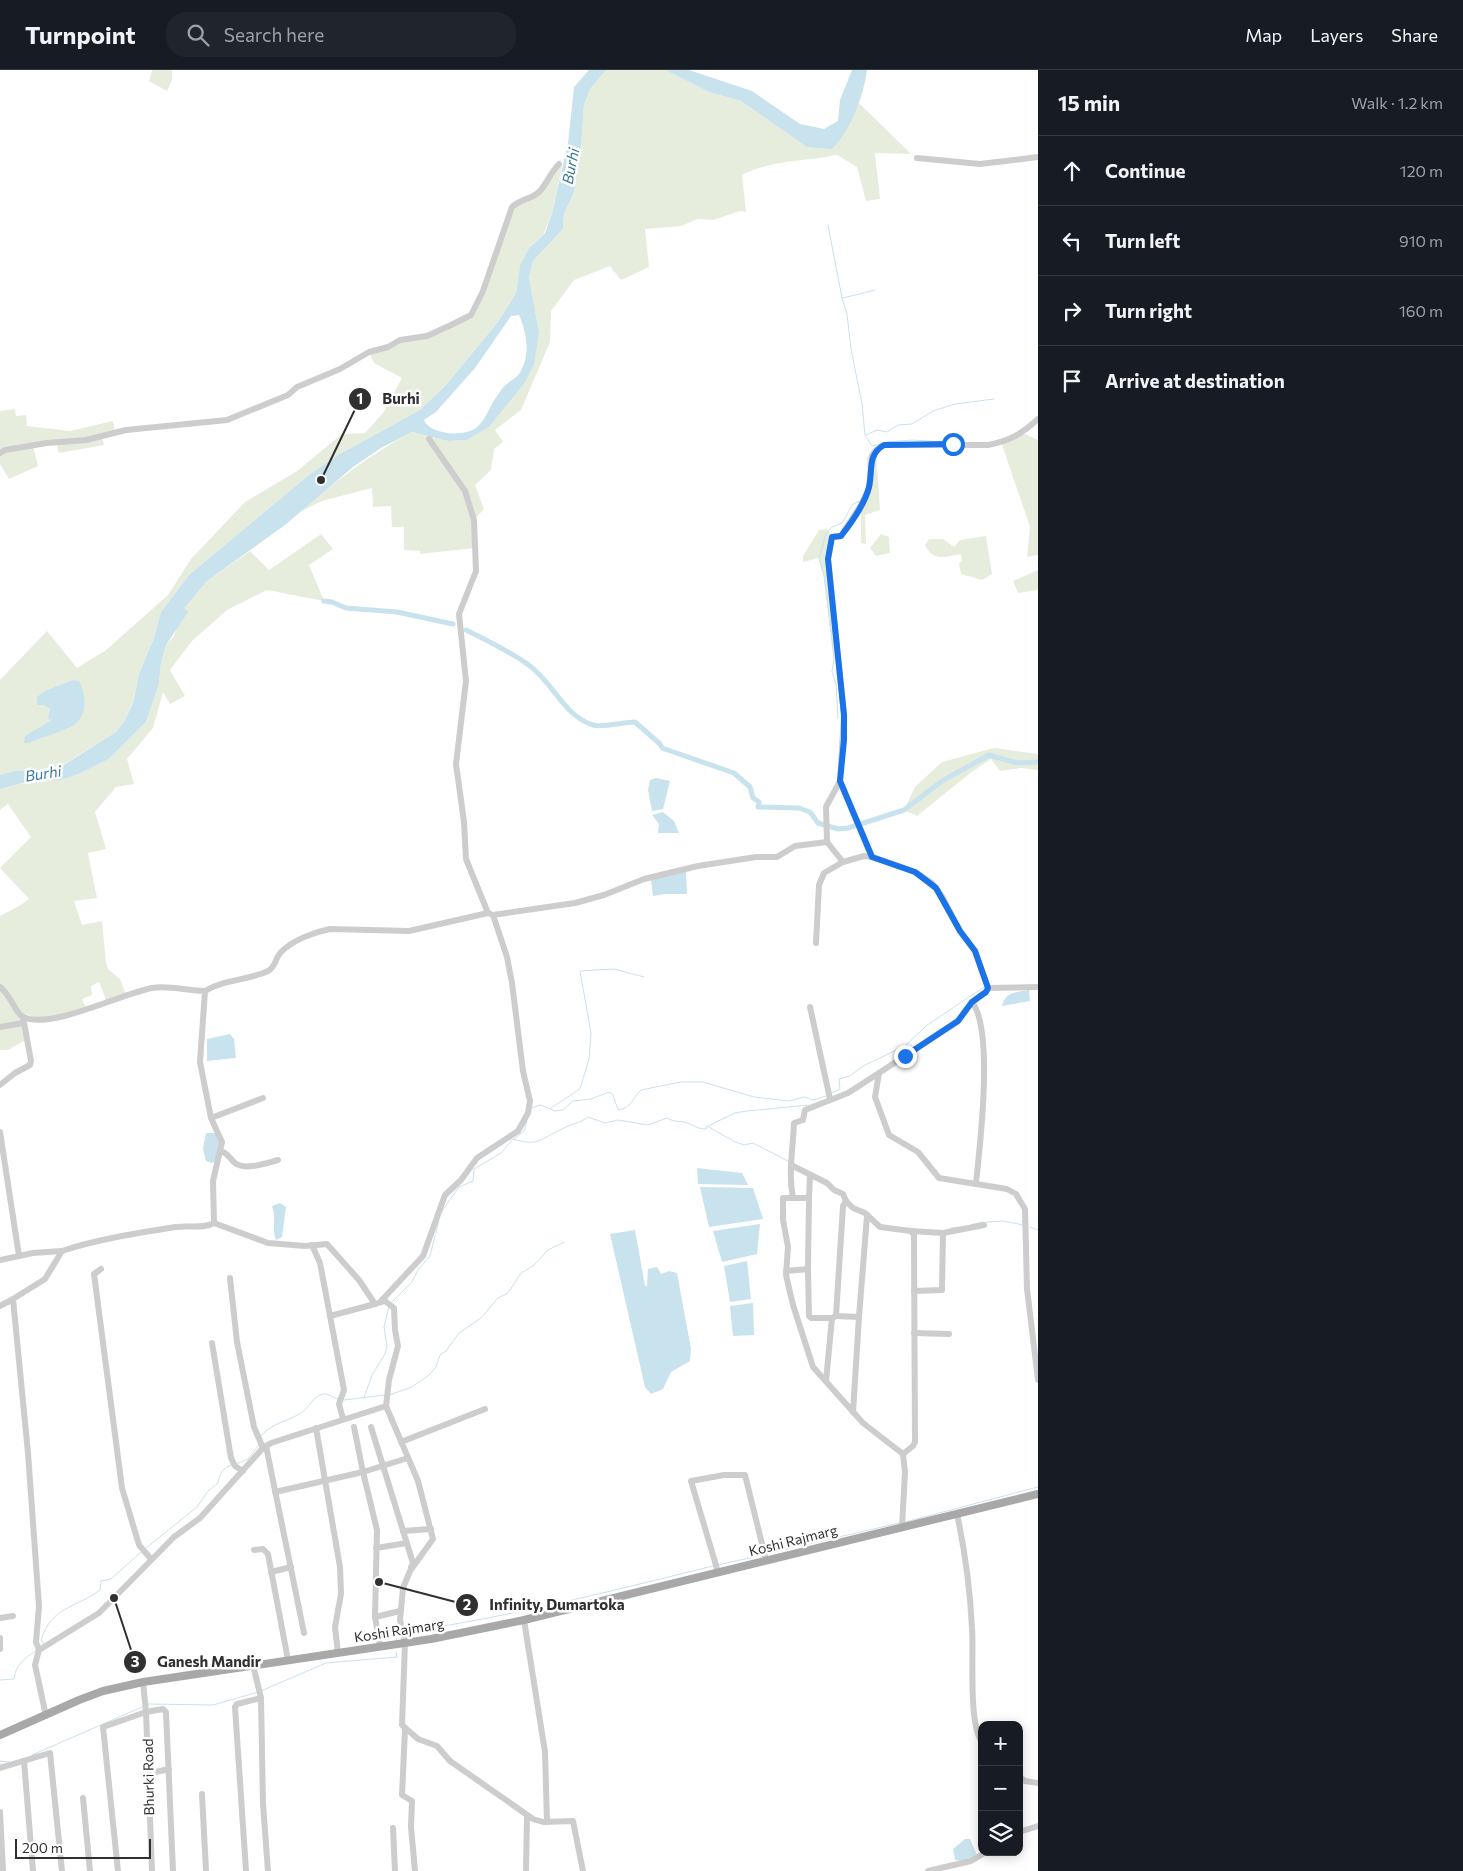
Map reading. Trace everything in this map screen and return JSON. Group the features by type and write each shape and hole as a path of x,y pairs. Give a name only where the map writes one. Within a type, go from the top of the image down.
{"main road":[{"name":"Koshi Rajmarg","path":"0,1735 103,1691 143,1682 405,1643 524,1620 1038,1494"}],"street":[{"path":"918,158 980,164 1038,157"},
{"path":"0,453 5,450 47,442 86,440 126,430 227,420 288,395 297,387 340,369 369,352 388,347 400,340 427,336 471,315 483,291 512,207 520,200 540,191 548,176 559,164"},
{"path":"843,862 828,842 826,807 840,781 844,740 844,715 828,559 829,544 832,537 841,536 861,505 869,488 872,455 884,445 988,445 1023,433 1038,419"},
{"path":"330,1316 384,1303 423,1256 445,1195 461,1180 477,1158 518,1131 528,1114 530,1101 523,1071 507,957 466,859 464,822 456,764 466,681 458,614 476,570 474,520 465,491 429,439"},
{"path":"840,781 872,857"},
{"path":"0,1027 23,1020 50,1019 153,988 205,991 220,983 244,979 268,971 274,966 282,951 318,931 330,929 419,930 490,914 575,903 604,895 644,879 698,866 756,857 777,857 795,846 828,842"},
{"path":"816,943 819,885 824,873 843,862 864,856 872,857 915,872 936,888 960,931 975,951 988,988"},
{"path":"0,987 10,995 23,1020 31,1053 30,1065 15,1073 0,1085"},
{"path":"988,988 1038,987"},
{"path":"792,1198 790,1172 794,1123 803,1120 805,1110 830,1096 848,1093 958,1021 972,1002 986,992 988,988"},
{"path":"205,991 200,1062 211,1118 221,1140 221,1151 212,1181 214,1223"},
{"path":"972,1002 978,1010 983,1060 982,1133 976,1182"},
{"path":"810,1007 830,1096"},
{"path":"879,1073 875,1097 889,1135 918,1152 939,1178 976,1182 995,1188 1007,1189 1016,1194 1025,1209 1027,1288 1038,1380"},
{"path":"211,1118 263,1098"},
{"path":"0,1132 19,1256"},
{"path":"221,1151 229,1154 234,1162 242,1166 258,1165 278,1160"},
{"path":"791,1165 828,1182 834,1190 843,1194 846,1201 880,1227 943,1233 984,1225"},
{"path":"810,1175 809,1316 859,1317"},
{"path":"809,1198 783,1198 783,1220 788,1247 786,1271 792,1305 813,1367 863,1423 903,1454 905,1472 902,1527"},
{"path":"826,1381 834,1317 843,1206 846,1201"},
{"path":"853,1412 867,1216"},
{"path":"0,1260 32,1253 62,1251 84,1244 145,1233 192,1225 206,1226 214,1223 268,1243 327,1244 330,1246 359,1280 395,1311 395,1330 398,1346 389,1380 386,1406 423,1496 433,1539 410,1571"},
{"path":"903,1454 915,1442 914,1235 911,1230"},
{"path":"914,1291 942,1290 943,1233"},
{"path":"312,1245 320,1263 344,1390 339,1404 343,1419"},
{"path":"0,1306 44,1279 62,1251"},
{"path":"101,1269 94,1274 122,1488 143,1551 151,1560"},
{"path":"786,1271 808,1269"},
{"path":"230,1278 238,1342 254,1427 262,1445 275,1492 304,1633"},
{"path":"13,1299 30,1472 39,1606 36,1638 38,1648 35,1665 46,1716"},
{"path":"914,1333 949,1334"},
{"path":"212,1343 234,1465 243,1470"},
{"path":"38,1648 99,1612 174,1536 200,1518 243,1470 262,1445 386,1406"},
{"path":"401,1442 485,1409"},
{"path":"354,1427 376,1530 375,1617 380,1646"},
{"path":"371,1427 413,1563 403,1588 400,1611 405,1643 402,1795 412,1801 411,1827 415,1871"},
{"path":"316,1428 340,1567 342,1594 335,1627 338,1653"},
{"path":"275,1492 325,1482 408,1458"},
{"path":"718,1572 691,1481 724,1475 745,1475 766,1560"},
{"path":"957,1514 966,1555 972,1627 974,1716 978,1736"},
{"path":"403,1531 431,1529"},
{"path":"376,1548 406,1543"},
{"path":"254,1550 266,1550 288,1660"},
{"path":"271,1572 291,1567"},
{"path":"375,1617 400,1611"},
{"path":"0,1618 13,1616"},
{"path":"524,1620 544,1743 547,1822"},
{"path":"0,1638 0,1649"},
{"path":"254,1666 260,1693 263,1804 268,1871"},
{"name":"Bhurki Road","path":"143,1682 146,1708 152,1871"},
{"path":"246,1871 235,1707 260,1693"},
{"path":"118,1871 103,1727 146,1708 165,1710 173,1871"},
{"path":"404,1729 418,1739 437,1746 450,1761 527,1815 547,1822 574,1822 583,1871"},
{"path":"0,1768 48,1753 51,1755 62,1871"},
{"path":"24,1762 33,1871"},
{"path":"147,1774 169,1769"},
{"path":"1023,1779 1038,1783"},
{"path":"202,1794 206,1871"},
{"path":"83,1798 90,1871"},
{"path":"0,1812 3,1871"},
{"path":"526,1871 527,1815"},
{"path":"1023,1831 1038,1826"},
{"path":"393,1828 395,1871"},
{"path":"932,1870 971,1861 979,1856"}],"green space":[{"path":"152,70 172,70 172,80 167,91 149,81"},
{"path":"606,70 665,70 709,92 741,101 807,147 850,121 859,103 911,154 875,153 880,199 866,201 857,167 837,155 777,163 754,170 742,175 746,212 740,211 713,220 698,219 681,226 645,229 649,267 621,280 610,266 574,280 551,311 550,342 521,410 495,430 503,442 494,449 491,470 475,485 484,509 474,520 475,548 420,554 420,551 404,550 404,527 392,527 391,506 373,507 372,488 322,501 299,512 353,469 412,432 448,441 467,440 489,427 524,384 539,332 529,277 533,261 563,229 564,214 574,192 581,147 584,105 590,89"},
{"path":"559,164 562,166 552,213 544,233 529,248 520,265 516,293 498,322 446,385 420,410 338,455 310,474 189,575 161,612 154,638 139,674 133,702 124,722 116,732 58,768 14,771 0,775 0,680 47,631 77,668 106,650 168,595 191,559 245,502 297,471 342,434 365,433 383,413 402,378 374,363 369,352 400,340 427,336 471,315 512,207 540,191"},
{"path":"15,409 16,416 26,415 27,426 70,431 113,421 115,433 102,436 104,445 59,453 56,442 33,446 38,466 9,479 0,464 0,411"},
{"path":"1023,433 1038,440 1038,555 1027,557 1030,527 1001,442"},
{"path":"876,450 880,510 865,515 866,544 861,543 861,505 869,488"},
{"path":"827,529 832,537 829,544 838,657 834,658 824,576 819,558 803,562 803,556 819,530"},
{"path":"321,534 333,549 309,565 324,601 267,590 227,610 192,641 170,670 185,696 170,704 163,692 153,728 127,759 134,784 116,787 95,812 106,849 88,853 97,898 74,901 82,925 102,921 106,963 108,969 120,979 126,995 106,1000 99,982 91,986 92,995 82,999 86,1007 49,1018 34,1017 26,1014 27,1039 8,1050 0,1050 0,916 29,899 0,868 31,837 8,804 0,810 0,789 35,780 58,781 79,774 109,759 146,722 159,684 161,663 166,645 174,636 183,608 207,581 250,551 269,570"},
{"path":"881,534 889,537 890,553 876,556 870,548"},
{"path":"986,536 992,574 982,580 961,574 959,564 962,560 961,554 945,557 936,556 925,545 929,539 943,539 954,547 960,540"},
{"path":"1038,570 1038,590 1018,593 1013,581"},
{"path":"994,748 1038,754 1038,770 1021,768 1000,771 991,759 969,774 917,816 904,810 915,787 942,762"}],"water":[{"path":"589,70 606,70 590,89 584,105 581,147 574,192 564,214 563,229 533,261 529,277 539,332 534,364 524,384 489,427 467,440 448,441 412,432 381,448 353,467 285,525 207,581 184,608 188,612 166,645 161,663 159,684 146,722 109,759 79,774 58,781 34,780 0,789 0,775 14,771 59,768 116,732 124,722 133,703 139,674 154,638 161,612 189,575 310,474 338,455 420,410 446,385 498,322 516,293 520,265 529,248 545,233 552,213 568,143 574,87","holes":["519,315 526,337 523,367 518,375 505,385 479,425 471,431 464,433 448,433 433,429 427,425 424,420 436,412 475,368 511,316"]},
{"path":"665,70 689,70 752,91 800,124 824,129 838,121 840,100 852,70 867,70 863,91 855,112 845,133 832,149 807,147 741,101 709,92"},
{"path":"73,680 79,681 84,698 84,709 79,720 67,729 24,743 25,736 52,720 48,719 50,709 44,705 37,705 37,697 45,691"},
{"path":"656,778 670,781 663,809 652,811 648,790 650,780"},
{"path":"663,812 674,821 679,833 658,833 659,824 652,815"},
{"path":"686,871 687,894 653,896 651,880"},
{"path":"1029,990 1030,1001 1002,1006 1003,1001 1008,995"},
{"path":"230,1034 234,1039 236,1058 207,1061 207,1039"},
{"path":"206,1133 217,1133 220,1139 217,1160 212,1163 206,1161 203,1149"},
{"path":"697,1168 742,1173 748,1185 698,1184"},
{"path":"700,1187 753,1188 763,1219 709,1227"},
{"path":"280,1203 286,1207 282,1237 276,1240 272,1206"},
{"path":"760,1224 757,1254 722,1262 713,1231"},
{"path":"635,1230 645,1286 647,1286 648,1269 657,1267 661,1274 669,1271 677,1273 691,1349 690,1361 671,1372 663,1389 651,1394 645,1387 610,1234"},
{"path":"747,1261 751,1299 730,1302 724,1266"},
{"path":"753,1303 754,1335 733,1336 730,1306"},
{"path":"965,1839 970,1839 976,1853 975,1857 961,1861 955,1860 953,1849"}],"waterway":[{"path":"828,225 842,298 847,314 851,349 862,404 865,435 872,446 881,444"},
{"path":"843,298 875,290"},
{"path":"866,435 877,430 887,432 898,425 912,424 933,411 955,404 994,399"},
{"path":"887,442 913,440 943,442"},
{"path":"868,457 868,467"},
{"path":"838,718 836,684 832,672 834,658 824,576 819,558 826,534 832,527 842,523 853,504 860,501"},
{"path":"324,601 346,608 397,612 453,624"},
{"path":"466,630 507,651 530,666 574,715 583,721 597,726 635,722 662,748 734,773 750,787 753,798 759,802 758,807 799,808 810,812 818,823 838,829 848,828 904,810 942,781 989,755 1017,763 1038,762"},
{"path":"551,1108 580,1089 589,1059 591,1033 580,971 614,969 644,977"},
{"path":"832,1093 840,1089 839,1079 850,1076 863,1066 905,1046 926,1026 984,987"},
{"path":"531,1108 541,1105 555,1111 563,1110 573,1101 591,1099 609,1092 613,1095 618,1110 629,1105 641,1090 680,1082 703,1082 754,1097 789,1101 804,1097 813,1100 826,1096"},
{"path":"708,1126 735,1113 809,1105"},
{"path":"442,1211 459,1187 473,1181 474,1169 501,1153 513,1139 529,1142 539,1141 588,1117 605,1123 618,1120 648,1125 667,1118 700,1128 706,1129 707,1126 735,1142 744,1145 753,1143 788,1161"},
{"path":"514,1139 524,1131 527,1121"},
{"path":"436,1233 439,1220"},
{"path":"986,1222 1003,1221 1023,1225"},
{"path":"971,1225 982,1222"},
{"path":"951,1228 960,1227"},
{"path":"1030,1227 1038,1230"},
{"path":"391,1303 412,1282 418,1270 430,1256 435,1236"},
{"path":"389,1395 412,1387 429,1375 436,1367 440,1355 446,1351 459,1333 481,1318 498,1298 508,1293 521,1273 533,1266 548,1250 564,1242"},
{"path":"364,1398 372,1375 385,1354 387,1346 384,1327 389,1306"},
{"path":"261,1436 275,1425 302,1412 320,1395 327,1394 338,1399"},
{"path":"344,1400 385,1395"},
{"path":"236,1464 248,1459 259,1445"},
{"path":"146,1548 197,1507 208,1491 218,1483 222,1471 232,1465"},
{"path":"905,1522 1038,1487"},
{"path":"766,1554 899,1523"},
{"path":"44,1644 41,1640 46,1629 58,1614 100,1590 101,1581 111,1579 141,1552"},
{"path":"718,1565 763,1555"},
{"path":"406,1632 522,1611 713,1566"},
{"path":"396,1641 398,1633 400,1633"},
{"path":"0,1680 14,1679 19,1665 37,1650"},
{"path":"261,1691 326,1663 397,1657 396,1652"},
{"path":"148,1704 213,1705 258,1692"},
{"path":"32,1755 142,1707"},
{"path":"0,1761 9,1762"}],"place":[{"name":"Burhi","path":"321,480"},
{"name":"Infinity, Dumartoka","path":"379,1582"},
{"name":"Ganesh Mandir","path":"114,1598"}],"route":[{"path":"905,1056 958,1021 972,1002 986,992 988,988 975,951 960,931 950,915 943,898 932,883 915,872 872,857 840,781 844,740 844,715 828,559 829,544 832,537 841,536 861,505 869,488 872,455 876,450 884,445 953,444"}]}
